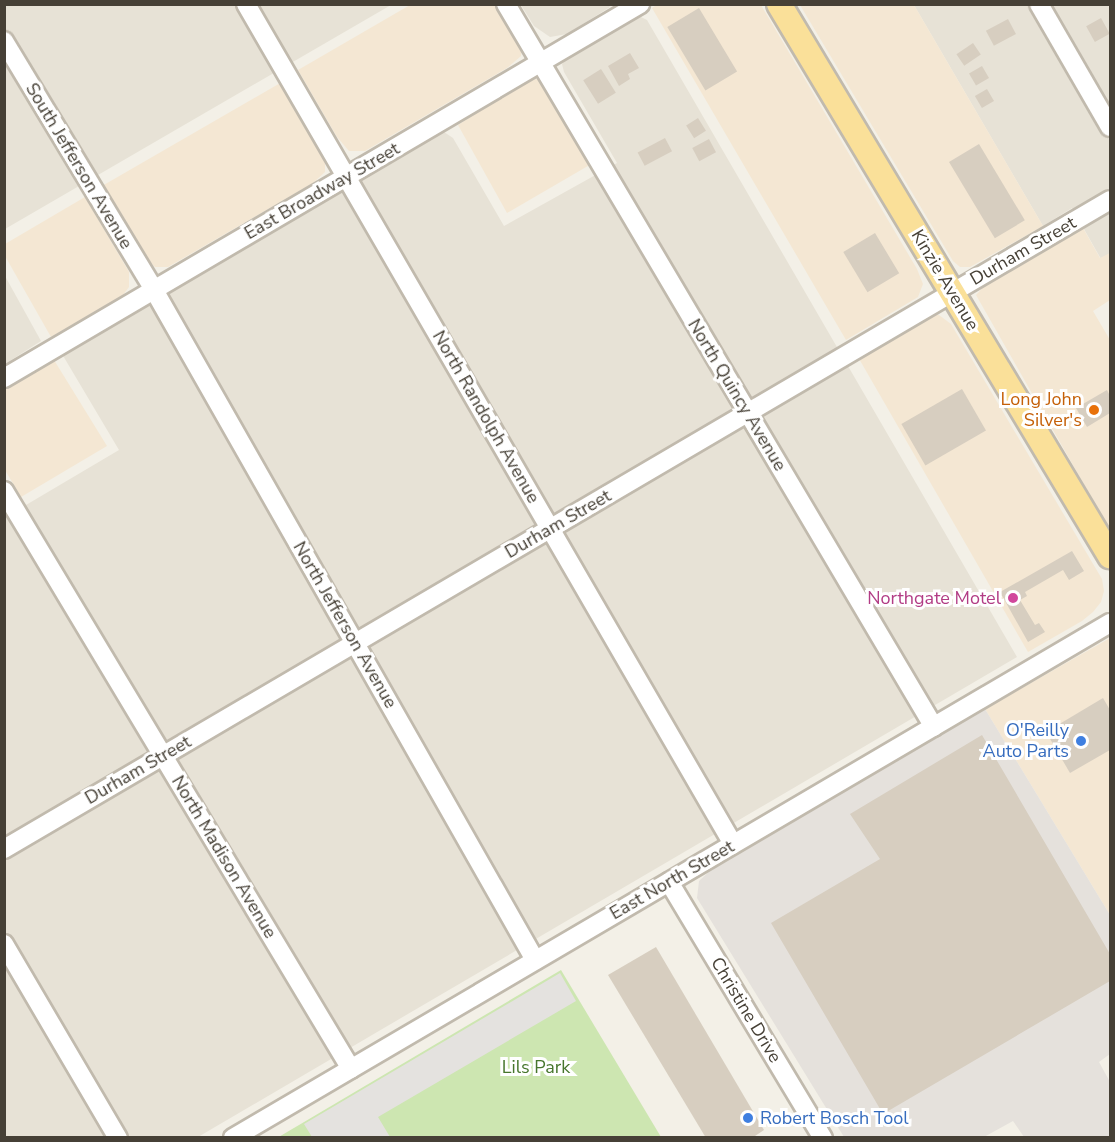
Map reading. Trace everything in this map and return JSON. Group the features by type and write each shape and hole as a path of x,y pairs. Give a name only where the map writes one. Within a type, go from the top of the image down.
{"main road":[{"name":"Kinzie Avenue","path":"780,4 1110,556"}],"street":[{"name":"North Randolph Avenue","path":"246,4 733,844"},
{"name":"North Quincy Avenue","path":"506,4 934,726"},
{"name":"East Broadway Street","path":"4,378 640,4"},
{"path":"1039,4 1110,127"},
{"name":"South Jefferson Avenue","path":"4,41 154,290"},
{"name":"Durham Street","path":"4,849 1110,200"},
{"name":"North Jefferson Avenue","path":"154,290 535,960"},
{"name":"North Madison Avenue","path":"4,491 351,1069"},
{"name":"East North Street","path":"233,1137 1110,623"},
{"name":"Christine Drive","path":"669,882 823,1137"},
{"path":"4,944 118,1137"}],"shaded area":[{"path":"608,4 610,7 567,34 550,37 534,26 521,5"},
{"path":"658,4 761,5 917,269 923,284 918,297 846,340 652,8"},
{"path":"5,5 391,5 5,229"},
{"path":"410,5 499,5 522,49 521,56 507,68 365,151 349,151 337,137 298,70"},
{"path":"800,5 914,5 1043,226 970,267 960,267 953,261"},
{"path":"914,5 1110,5 1110,253 1101,259 1072,208 1043,226"},
{"path":"641,17 647,20 1017,657 198,1137 5,1137 4,518 119,450 62,354 438,133 444,132 453,138 504,226 617,163 564,72 562,64 566,59 634,18"},
{"path":"536,79 542,81 593,163 507,213 458,125 520,85"},
{"path":"282,82 325,158 325,172 313,183 168,267 155,267 143,256 102,186"},
{"path":"85,197 129,272 129,287 123,295 51,337 5,256 5,244"},
{"path":"1083,228 1100,258 1110,253 1110,300 1093,311 1110,340 1110,530 976,295 987,283"},
{"path":"5,276 41,341 4,364"},
{"path":"931,315 939,315 951,324 1102,579 1104,591 1101,602 1093,612 1082,621 1028,652 858,357"},
{"path":"54,360 107,446 21,497 5,470 5,389"},
{"path":"1110,638 1110,915 985,709"},
{"path":"985,709 1110,915 1110,1054 1099,1062 1110,1082 1110,1137 1024,1137 1013,1121 984,1137 844,1137 697,898 699,881 713,868"},
{"path":"560,973 576,1001 378,1117 390,1137 312,1137 304,1124"}],"green space":[{"name":"Lils Park","path":"561,970 661,1137 277,1138"}],"building":[{"path":"699,8 737,71 705,90 667,27"},
{"path":"1101,18 1110,34 1095,42 1086,26"},
{"path":"1008,19 1016,34 994,46 986,31"},
{"path":"973,43 981,55 964,66 956,54"},
{"path":"630,53 639,68 628,74 630,79 619,86 608,66"},
{"path":"982,66 989,78 976,86 969,74"},
{"path":"601,69 616,93 598,104 583,80"},
{"path":"987,89 994,101 982,108 975,96"},
{"path":"698,118 706,131 694,138 686,125"},
{"path":"665,138 672,151 645,166 638,153"},
{"path":"709,139 716,152 699,161 692,148"},
{"path":"979,144 1025,220 995,238 949,162"},
{"path":"875,233 899,273 867,292 843,252"},
{"path":"962,389 986,431 925,466 901,424"},
{"name":"Long John Silver's","path":"1107,390 1110,396 1110,413 1087,427 1076,408"},
{"name":"Northgate Motel","path":"1072,551 1084,571 1069,580 1063,570 1025,592 1027,596 1020,600 1035,625 1039,623 1045,632 1028,642 1000,592"},
{"name":"O'Reilly Auto Parts","path":"1103,698 1110,710 1110,750 1070,773 1046,732"},
{"path":"982,735 1110,954 1110,981 883,1114 771,923 880,859 850,814"},
{"path":"656,947 764,1130 752,1138 706,1138 608,975"}],"place":[{"name":"Long John Silver's","path":"1094,410"},
{"name":"Northgate Motel","path":"1013,598"},
{"name":"O'Reilly Auto Parts","path":"1081,741"},
{"name":"Robert Bosch Tool","path":"748,1118"}]}
